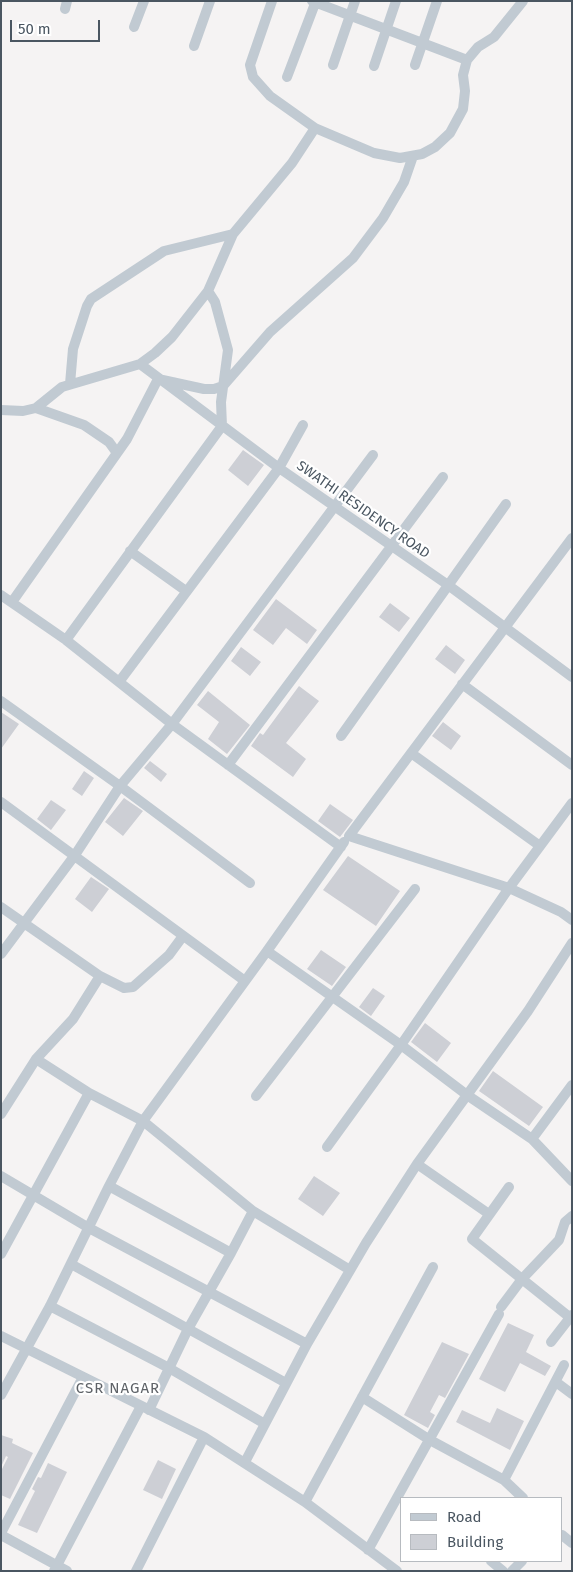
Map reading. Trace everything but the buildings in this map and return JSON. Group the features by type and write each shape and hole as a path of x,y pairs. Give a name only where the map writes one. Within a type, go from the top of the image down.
{"street":[{"path":"134,27 144,1"},
{"path":"194,46 210,1"},
{"path":"272,1 250,65 253,77 270,96 315,128 374,153 400,158 413,156 435,146 450,134 463,109 465,91 463,75 467,60 478,47 494,37 523,1"},
{"path":"333,65 355,1"},
{"path":"374,66 396,1"},
{"path":"415,66 437,1"},
{"path":"287,77 314,2 387,28 467,60"},
{"path":"1,410 23,411 36,408 52,394 70,384 140,364 172,337 208,291 234,234 292,163 315,128"},
{"path":"12,602 127,439 158,379 204,388 214,389 223,386 270,332 353,258 383,218 404,182 413,156"},
{"path":"70,384 73,349 86,306 91,299 164,251 234,234"},
{"path":"66,640 222,426 221,402 228,350 215,302 208,291"},
{"name":"SWATHI RESIDENCY ROAD","path":"140,364 279,468 391,548 448,585 571,675"},
{"path":"36,408 84,425 109,442 117,453"},
{"path":"119,682 279,468 303,425"},
{"path":"1,954 75,855 120,786 172,724 373,455"},
{"path":"228,765 443,477"},
{"path":"341,736 506,504"},
{"path":"1,1395 50,1306 143,1121 349,836 572,538"},
{"path":"130,551 186,591"},
{"path":"1,595 66,640 172,724 341,847"},
{"path":"462,684 572,765"},
{"path":"1,701 120,786 250,883"},
{"path":"411,752 540,846"},
{"path":"1,802 245,982"},
{"path":"327,1147 402,1045 509,888 572,804"},
{"path":"349,836 509,888 561,912 572,920"},
{"path":"256,1096 415,889"},
{"path":"1,907 100,976 124,988 133,987 169,955 183,936"},
{"path":"244,1462 307,1344 350,1270 417,1164 528,1011 572,943"},
{"path":"267,951 402,1045 467,1095 532,1139 572,1181"},
{"path":"1,1114 36,1059 73,1019 100,976"},
{"path":"36,1059 89,1093 143,1121 253,1211 280,1230 350,1270"},
{"path":"532,1139 572,1085"},
{"path":"1,1254 89,1093"},
{"path":"417,1164 490,1214"},
{"path":"1,1176 33,1197 89,1228 307,1344"},
{"path":"109,1186 231,1253"},
{"path":"509,1187 472,1239 571,1317 551,1342"},
{"path":"55,1568 169,1368 188,1329 253,1211"},
{"path":"368,1550 500,1310 522,1279 559,1240 565,1222 572,1216"},
{"path":"71,1264 286,1383"},
{"path":"305,1502 433,1267"},
{"path":"50,1306 169,1368 265,1424"},
{"path":"1,1336 204,1437 305,1502 397,1571"},
{"path":"504,1480 564,1366"},
{"path":"67,1571 55,1568 1,1534 83,1377"},
{"path":"556,1382 572,1394"},
{"path":"362,1397 430,1440 504,1480 522,1497"},
{"path":"136,1571 204,1437"},
{"path":"492,1562 503,1571"},
{"path":"512,1571 521,1562"}],"district":[{"name":"CSR NAGAR","path":"118,1389"}]}
